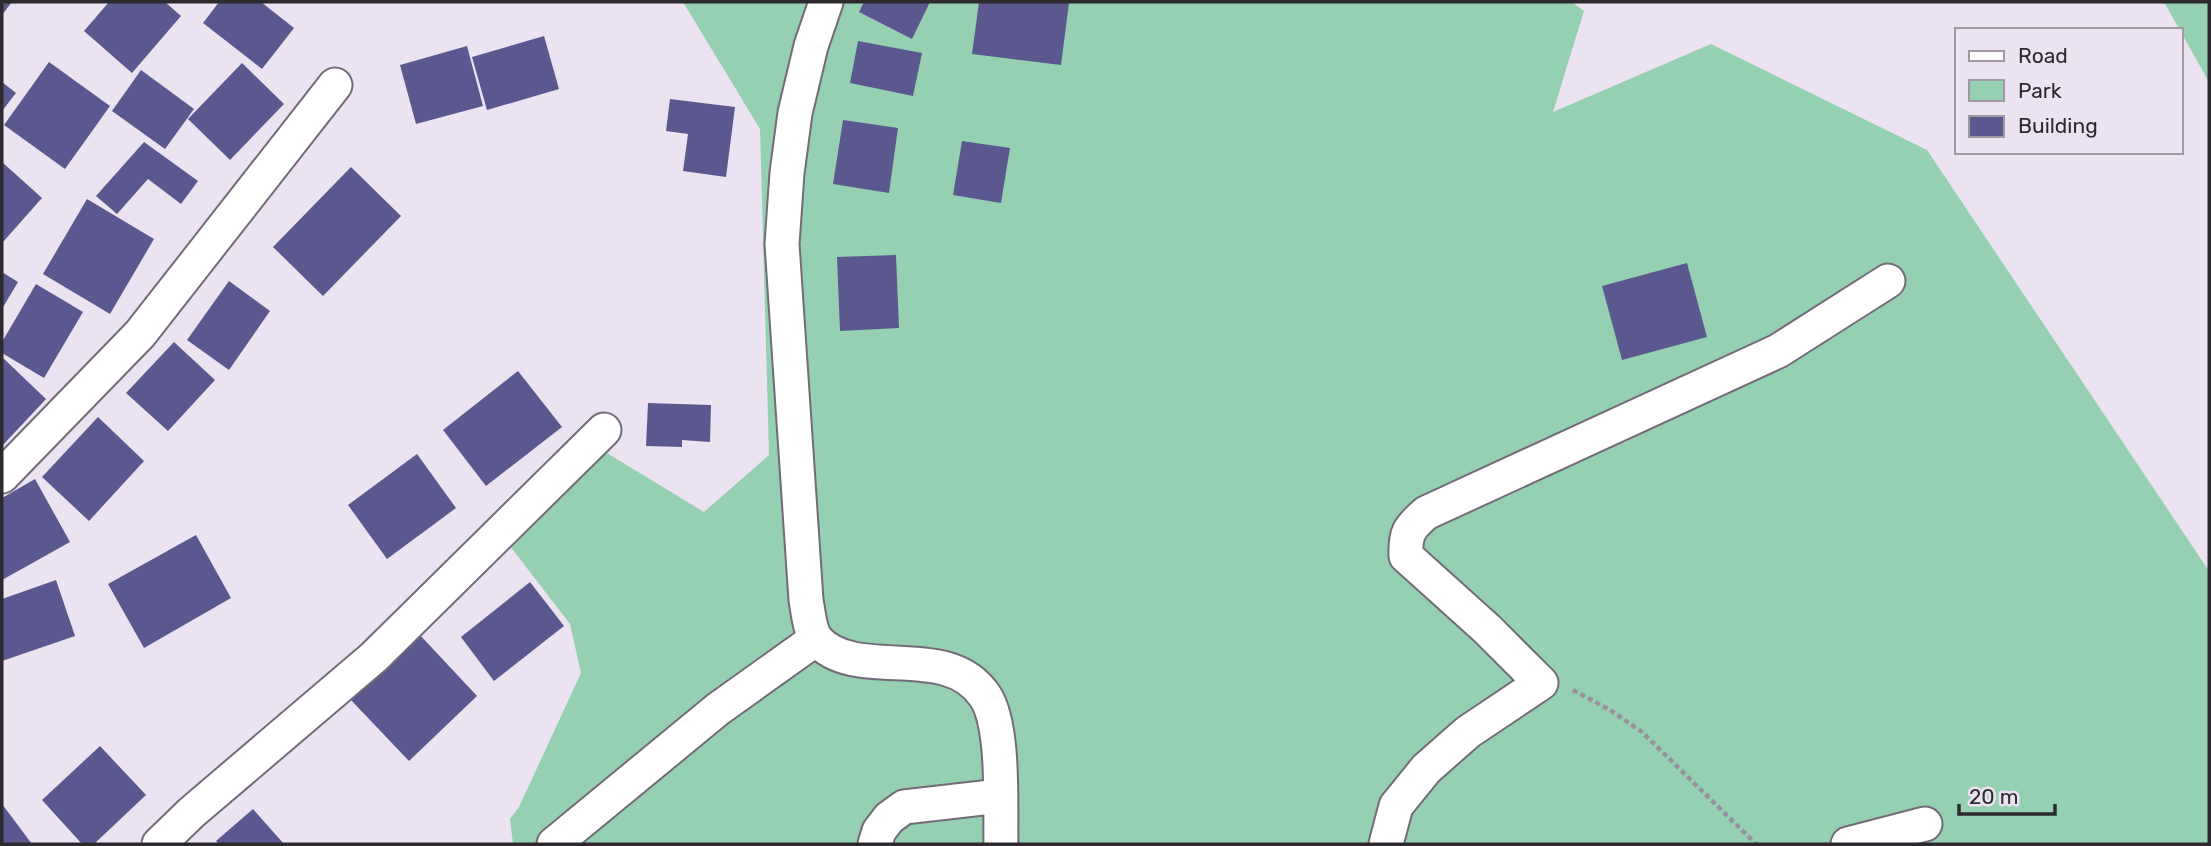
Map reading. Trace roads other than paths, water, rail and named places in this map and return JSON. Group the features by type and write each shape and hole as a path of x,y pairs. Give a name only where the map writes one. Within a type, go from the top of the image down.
{"street":[{"path":"825,2 795,113 782,244 806,600 816,639 833,652 858,660 946,667 969,680 986,696 997,730 1001,844"},
{"path":"2,476 140,334 335,85"},
{"path":"1386,844 1395,806 1426,769 1468,732 1541,683 1487,629 1406,556 1406,538 1413,524 1426,513 1777,351 1888,281"},
{"path":"159,844 191,813 374,657 604,430"},
{"path":"554,844 718,709 816,639"},
{"path":"875,844 879,831 889,818 904,807 1000,796"},
{"path":"1848,844 1925,824"}]}
